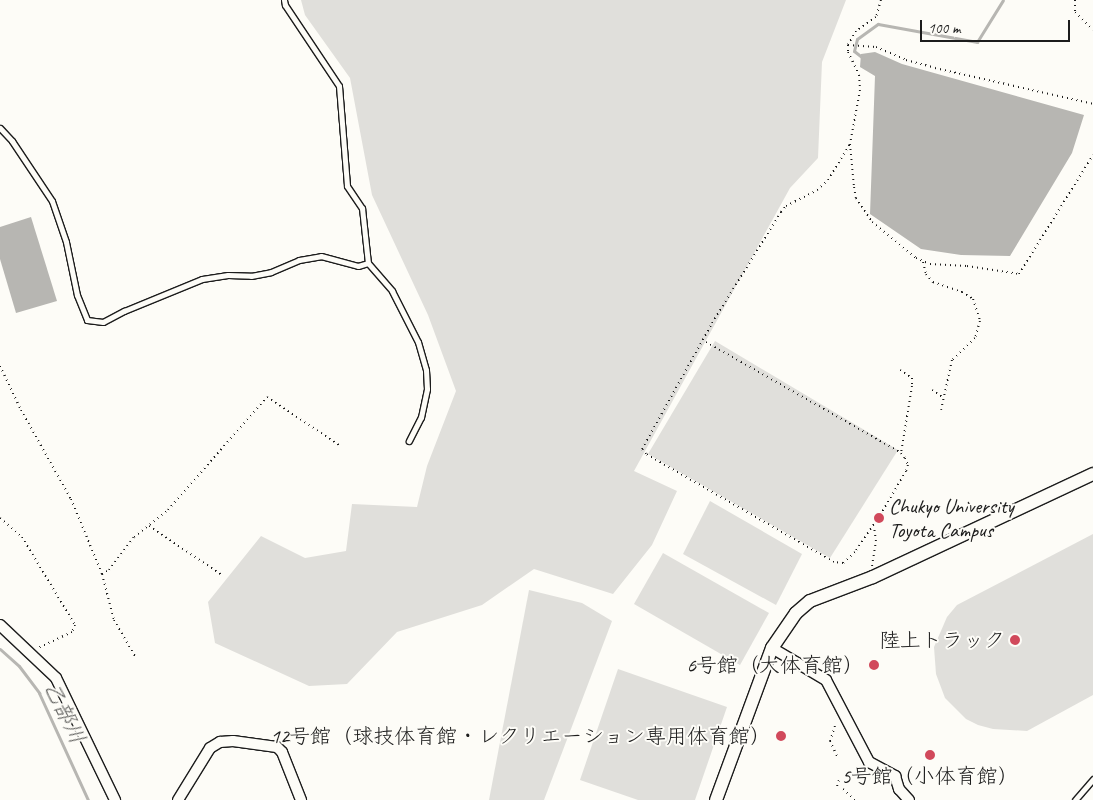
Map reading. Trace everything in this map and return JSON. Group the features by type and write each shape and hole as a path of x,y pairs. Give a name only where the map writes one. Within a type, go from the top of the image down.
{"street":[{"path":"716,800 772,648 791,619 810,601 873,577 1093,474"},
{"path":"0,625 56,678 115,800"},
{"path":"772,648 826,680 869,762 895,776 900,789 909,800"},
{"path":"178,800 210,748 220,742 233,741 277,747 282,752 301,800"}],"lane":[{"path":"284,0 285,5 338,86 348,186 362,208 368,263 392,291 418,342 426,370 427,388 420,417 408,441"},
{"path":"0,128 12,141 52,200 66,242 76,295 87,320 103,322 124,311 202,279 228,275 251,276 271,272 299,260 321,256 358,266 368,263"},
{"path":"1074,800 1093,779"}],"path":[{"path":"881,0 876,17 856,31 848,45 848,52 859,75 860,90 850,144 856,198 862,210 872,222 923,262 930,280 973,298 978,313 978,330 975,338 952,360 940,410"},
{"path":"1075,0 1075,12 1093,30"},
{"path":"848,45 876,47 906,60 935,68 1093,104"},
{"path":"706,342 900,453 908,465 874,526 848,559 839,564 646,454 642,449 712,323 781,212 786,206 818,190 828,180 850,144"},
{"path":"923,262 1019,274 1093,156"},
{"path":"0,366 21,410 71,499 102,574 114,620 136,658"},
{"path":"900,370 912,378 912,386 900,453"},
{"path":"932,390 944,398"},
{"path":"102,574 109,570 134,537 168,510 267,397 339,444"},
{"path":"0,518 22,537 75,625 72,632 39,647 32,654"},
{"path":"149,526 222,574"},
{"path":"873,577 872,568 876,541 874,526"},
{"path":"835,726 830,741 837,756"},
{"path":"837,786 839,780"},
{"path":"843,789 855,800"}],"shaded area":[{"path":"301,0 846,0 822,62 818,158 790,188 634,471 677,491 652,545 613,594 534,569 482,605 397,632 347,684 309,686 215,643 208,602 261,536 305,558 346,551 352,504 417,507 427,466 456,391 428,315 372,195 350,78 305,15"},
{"path":"875,52 902,64 1084,115 1072,153 1010,256 961,255 921,249 870,214 875,76 860,67 861,54"},
{"path":"31,217 57,301 16,313 0,259 0,227"},
{"path":"715,341 898,450 830,558 648,454"},
{"path":"710,501 802,554 776,605 683,554"},
{"name":"陸上トラック","path":"1093,534 1093,695 1027,731 993,729 966,719 945,698 936,674 934,647 947,617 957,605"},
{"path":"663,553 769,613 740,665 634,604"},
{"path":"529,590 582,603 612,621 544,800 489,800"},
{"path":"618,669 727,707 695,800 638,800 580,780"}],"waterway":[{"path":"863,58 854,51 857,39 878,24 977,42 1003,0"},
{"name":"乙部川","path":"0,649 19,666 39,693 88,800"}],"place":[{"name":"Chukyo University Toyota Campus","path":"879,518"},
{"name":"陸上トラック","path":"1015,640"},
{"name":"6号館（大体育館）","path":"874,665"},
{"name":"12号館（球技体育館・レクリエーション専用体育館）","path":"781,736"},
{"name":"5号館（小体育館）","path":"930,755"}]}
